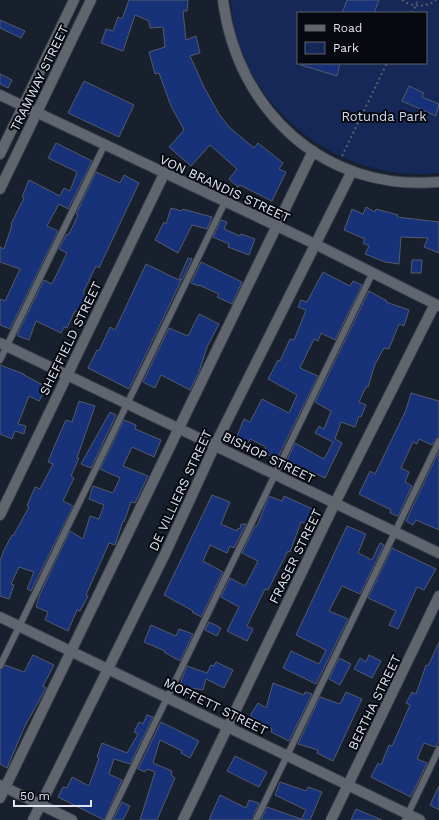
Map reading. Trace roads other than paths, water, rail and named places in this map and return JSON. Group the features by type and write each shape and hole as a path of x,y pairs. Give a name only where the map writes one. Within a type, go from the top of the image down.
{"street":[{"name":"TRAMWAY STREET","path":"0,154 74,0"},
{"name":"TRAMWAY STREET","path":"0,189 91,0"},
{"path":"223,0 230,38 236,58 255,94 281,125 312,151 352,171 376,178 400,182 439,182"},
{"name":"VON BRANDIS STREET","path":"0,94 164,174 315,244 372,274 437,305"},
{"name":"DE VILLIERS STREET","path":"0,798 2,786 71,650 180,428 312,151"},
{"name":"DE VILLIERS STREET","path":"33,820 165,554 215,445 352,171"},
{"name":"SHEFFIELD STREET","path":"0,515 164,174"},
{"name":"FRASER STREET","path":"183,820 335,503 437,305"},
{"name":"BISHOP STREET","path":"3,344 66,375 127,402 439,553"},
{"name":"BERTHA STREET","path":"331,820 439,596"},
{"name":"MOFFETT STREET","path":"0,617 348,785 406,817 420,820"},
{"path":"2,786 72,820"}],"lane":[{"path":"0,360 3,344 105,144"},
{"path":"0,666 225,202"},
{"path":"108,820 166,697 372,274"},
{"path":"256,820 439,440"},
{"path":"406,817 439,749"}],"park label":[{"name":"Rotunda Park","path":"384,116"}]}
